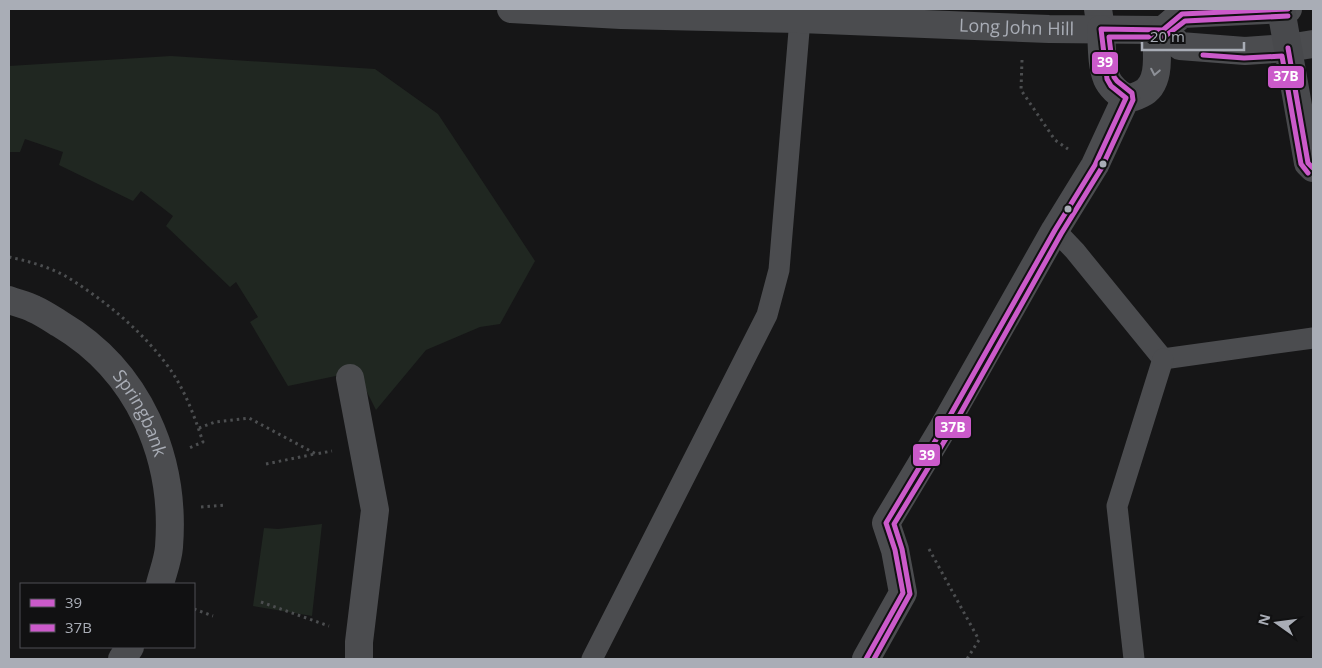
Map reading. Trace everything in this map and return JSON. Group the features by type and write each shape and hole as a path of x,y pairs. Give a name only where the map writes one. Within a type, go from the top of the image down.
{"highway":[{"path":"1281,9 1300,46 1308,163 1313,168"}],"street":[{"name":"Long John Hill","path":"511,9 621,15 800,19 1049,29 1100,19 1159,30"},
{"path":"1159,30 1182,14 1288,9"},
{"path":"1100,19 1106,79 1111,86 1126,98 1144,93 1151,84 1156,67 1159,30"},
{"path":"1159,30 1180,46 1245,51 1300,46"},
{"path":"866,659 903,593 886,523 948,420 1055,230 1096,166 1126,98"},
{"name":"Springbank","path":"9,300 35,309 79,335 109,363 139,404 156,439 168,489 170,508 168,549 160,583"},
{"path":"350,378 375,510 359,642 359,659"},
{"path":"122,659 129,648"}],"lane":[{"path":"592,659 767,315 779,270 800,19"},
{"path":"1055,230 1075,251 1163,359"},
{"path":"1163,359 1313,338"},
{"path":"1134,659 1117,506 1163,359"}],"path":[{"path":"1023,27 1021,90 1055,140 1096,166"},
{"path":"199,428 215,422 249,418 316,454"},
{"path":"266,464 363,446"},
{"path":"193,508 226,505"},
{"path":"928,548 979,640 967,659"},
{"path":"261,602 333,627"},
{"path":"195,609 213,616"}],"shaded area":[{"path":"171,56 375,69 438,114 535,261 500,324 480,327 426,350 376,410 358,374 350,373 288,386 250,322 258,317 236,282 230,287 166,226 173,216 141,191 133,201 59,165 63,152 25,139 20,152 9,152 9,66"},
{"path":"322,524 312,616 253,606 264,528 278,529"}],"transit line":[{"name":"39","path":"866,659 903,593 895,550 886,523 943,428 1055,230 1095,165 1126,98 1111,86 1107,79 1101,29 1163,30 1182,14 1288,9"},
{"name":"37B","path":"874,659 910,594 902,549 894,524 950,432 1061,234 1101,169 1133,100 1132,93 1114,77 1109,37 1164,37 1185,21 1288,16"},
{"name":"39","path":"1288,48 1308,163 1313,168"},
{"name":"37B","path":"1203,55 1244,58 1282,56 1301,164 1308,173"}]}
